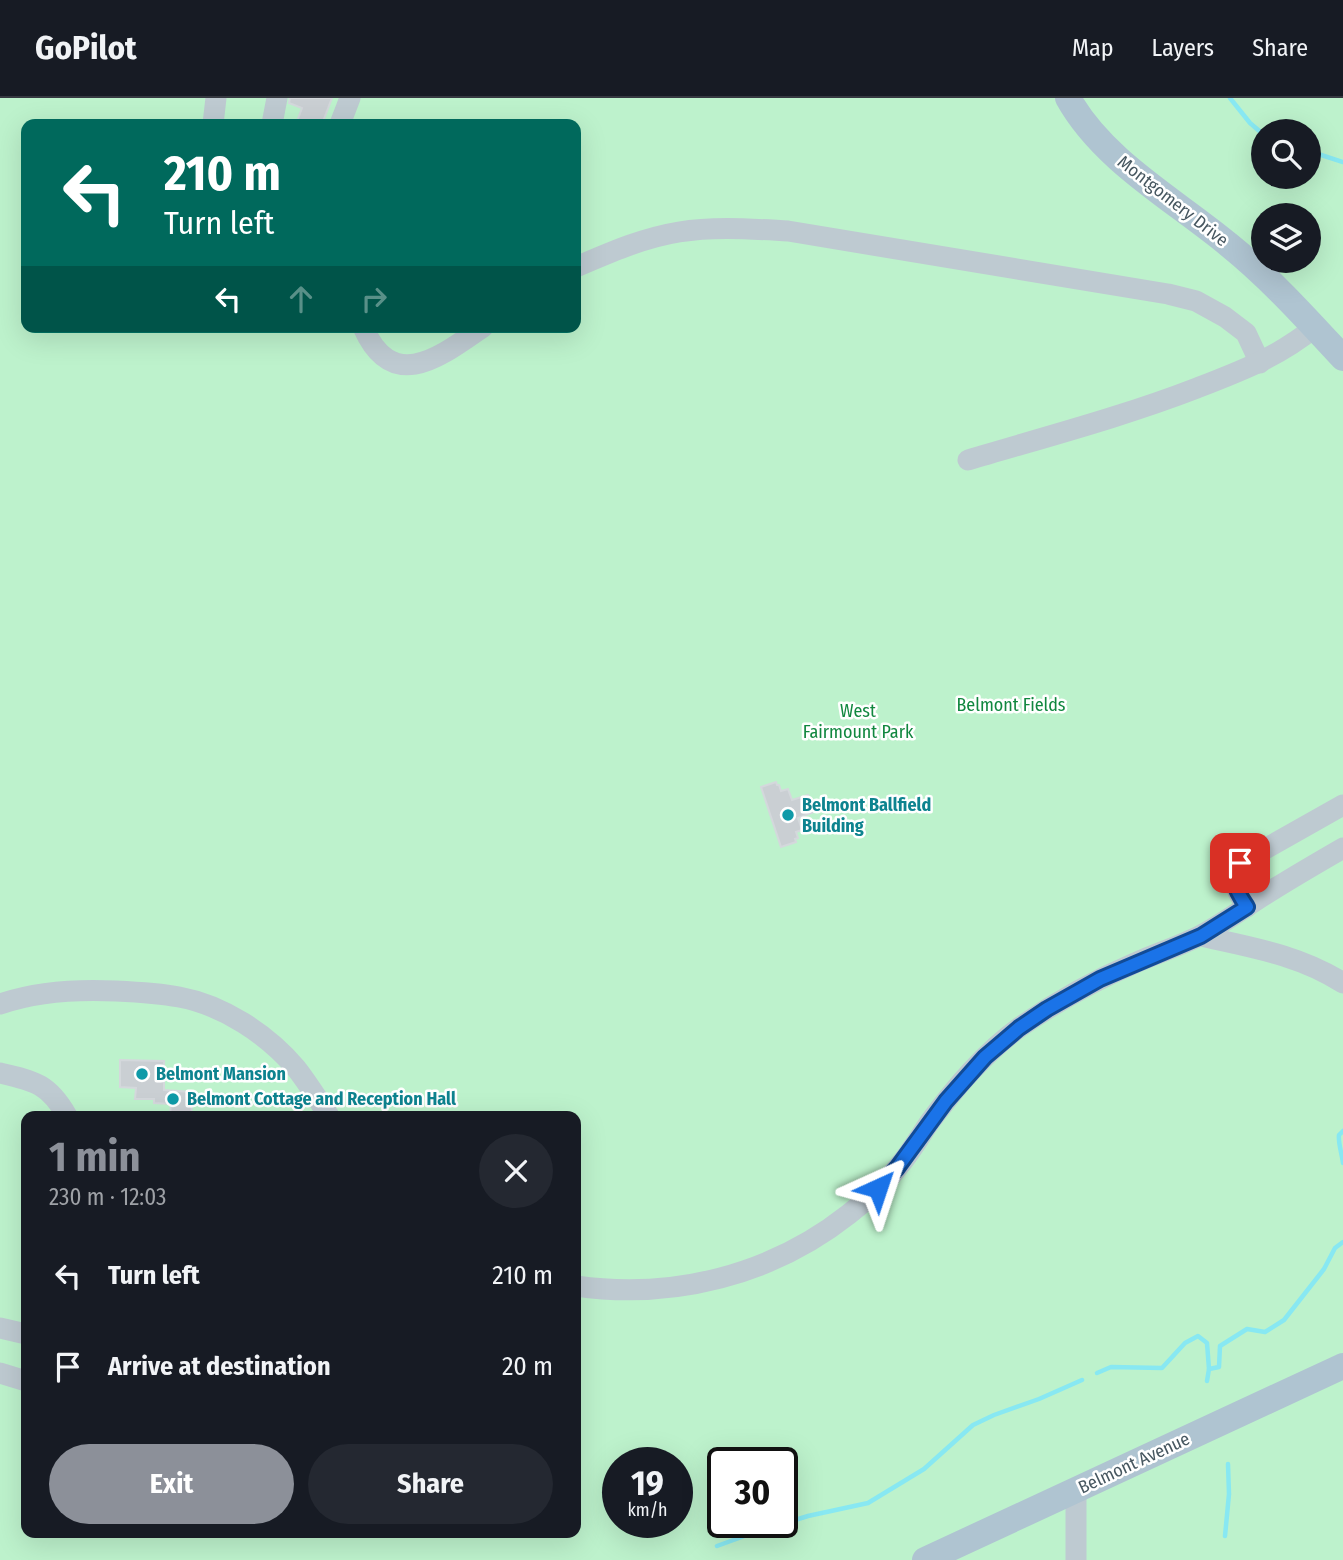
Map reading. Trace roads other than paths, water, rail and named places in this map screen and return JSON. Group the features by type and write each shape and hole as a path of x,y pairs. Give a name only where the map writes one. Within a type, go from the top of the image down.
{"main road":[{"name":"Montgomery Drive","path":"1068,98 1086,125 1112,152 1232,247 1315,327 1343,358"},
{"name":"Belmont Avenue","path":"925,1560 1343,1366"}],"street":[{"path":"213,119 216,98"},
{"path":"273,119 277,98"},
{"path":"342,119 350,98"},
{"path":"581,265 631,244 678,232 733,228 788,231 1196,301 1225,317 1246,333 1260,363"},
{"path":"968,460 1150,406 1260,363 1299,340 1315,327"},
{"path":"366,333 381,353 394,363 418,365 473,333"},
{"path":"1247,907 1233,877 1234,870 1240,863 1343,805"},
{"path":"581,1287 637,1290 702,1283 755,1268 798,1248 839,1222 878,1188 897,1168 946,1101 1003,1041 1047,1009 1100,979 1201,936 1343,848"},
{"path":"1201,936 1296,959 1343,984"},
{"path":"0,1004 42,993 90,990 158,994 199,1002 242,1023 282,1054 309,1085 326,1111"},
{"path":"0,1073 32,1080 57,1099 64,1111"},
{"path":"0,1328 21,1333"},
{"path":"0,1373 21,1379"},
{"path":"1076,1490 1076,1560"}],"waterway":[{"path":"1230,98 1251,124"},
{"path":"1321,155 1343,162"},
{"path":"1343,1131 1339,1135 1343,1163"},
{"path":"1207,1381 1209,1369 1219,1367 1220,1346 1247,1329 1265,1332 1284,1320 1324,1269 1335,1248 1343,1242"},
{"path":"1097,1373 1111,1367 1162,1368 1185,1343 1198,1336 1207,1343 1209,1369"},
{"path":"717,1546 808,1516 868,1503 924,1469 973,1425 1082,1380"},
{"path":"1225,1536 1229,1494 1228,1464"}],"place":[{"name":"Belmont Ballfield Building","path":"788,815"},
{"name":"Belmont Mansion","path":"142,1074"},
{"name":"Belmont Cottage and Reception Hall","path":"173,1099"}],"park label":[{"name":"Belmont Fields","path":"1011,705"},
{"name":"West Fairmount Park","path":"858,721"}]}
